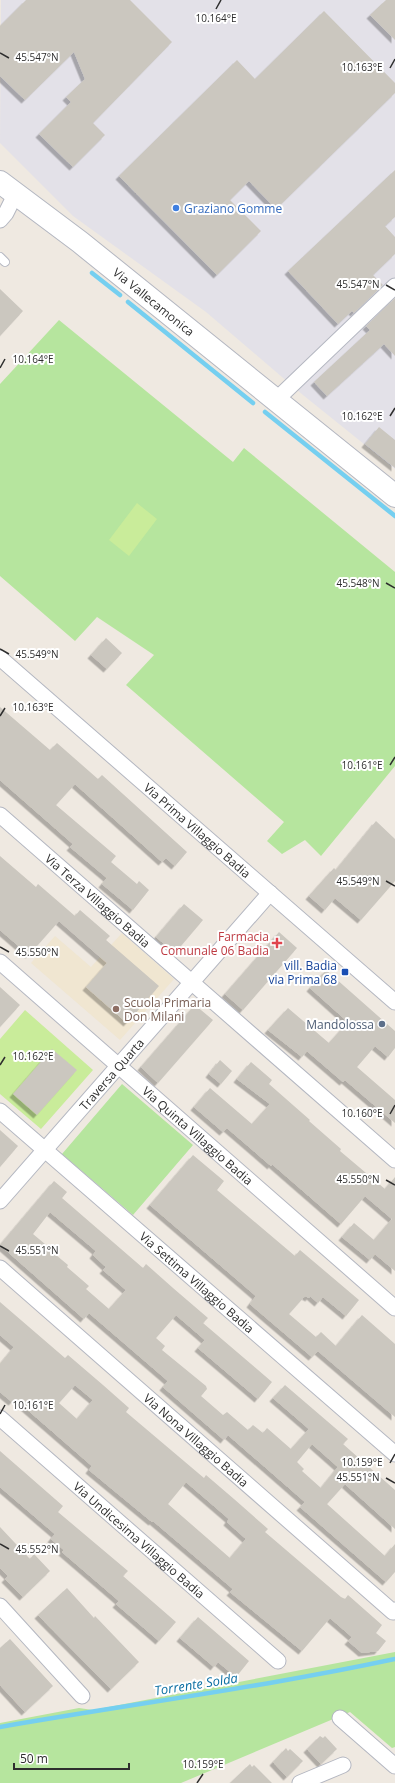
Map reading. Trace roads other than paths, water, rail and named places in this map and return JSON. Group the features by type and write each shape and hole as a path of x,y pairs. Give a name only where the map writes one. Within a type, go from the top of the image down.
{"main road":[{"name":"Via Vallecamonica","path":"0,174 16,193 395,496"}],"street":[{"path":"0,220 6,213 16,193"},
{"path":"276,400 395,286"},
{"name":"Via Prima Villaggio Badia","path":"0,658 395,1002"},
{"name":"Via Terza Villaggio Badia","path":"0,815 395,1160"},
{"name":"Traversa Quarta","path":"0,1201 270,893"},
{"name":"Via Quinta Villaggio Badia","path":"0,962 395,1308"},
{"name":"Via Settima Villaggio Badia","path":"0,1111 395,1454"},
{"name":"Via Nona Villaggio Badia","path":"0,1268 394,1611"},
{"name":"Via Undicesima Villaggio Badia","path":"0,1418 278,1661"},
{"path":"0,1606 82,1696"},
{"path":"340,1718 395,1766"},
{"path":"300,1783 343,1765"}],"waterway":[{"path":"92,273 120,295"},
{"path":"128,302 253,403"},
{"path":"265,412 395,516"},
{"name":"Torrente Solda","path":"0,1727 247,1687 395,1659"}],"place":[{"name":"Graziano Gomme","path":"176,208"},
{"name":"Farmacia Comunale 06 Badia","path":"277,943"},
{"name":"vill. Badia via Prima 68","path":"345,972"},
{"name":"Scuola Primaria Don Milani","path":"116,1009"},
{"name":"Mandolossa","path":"382,1024"}]}
